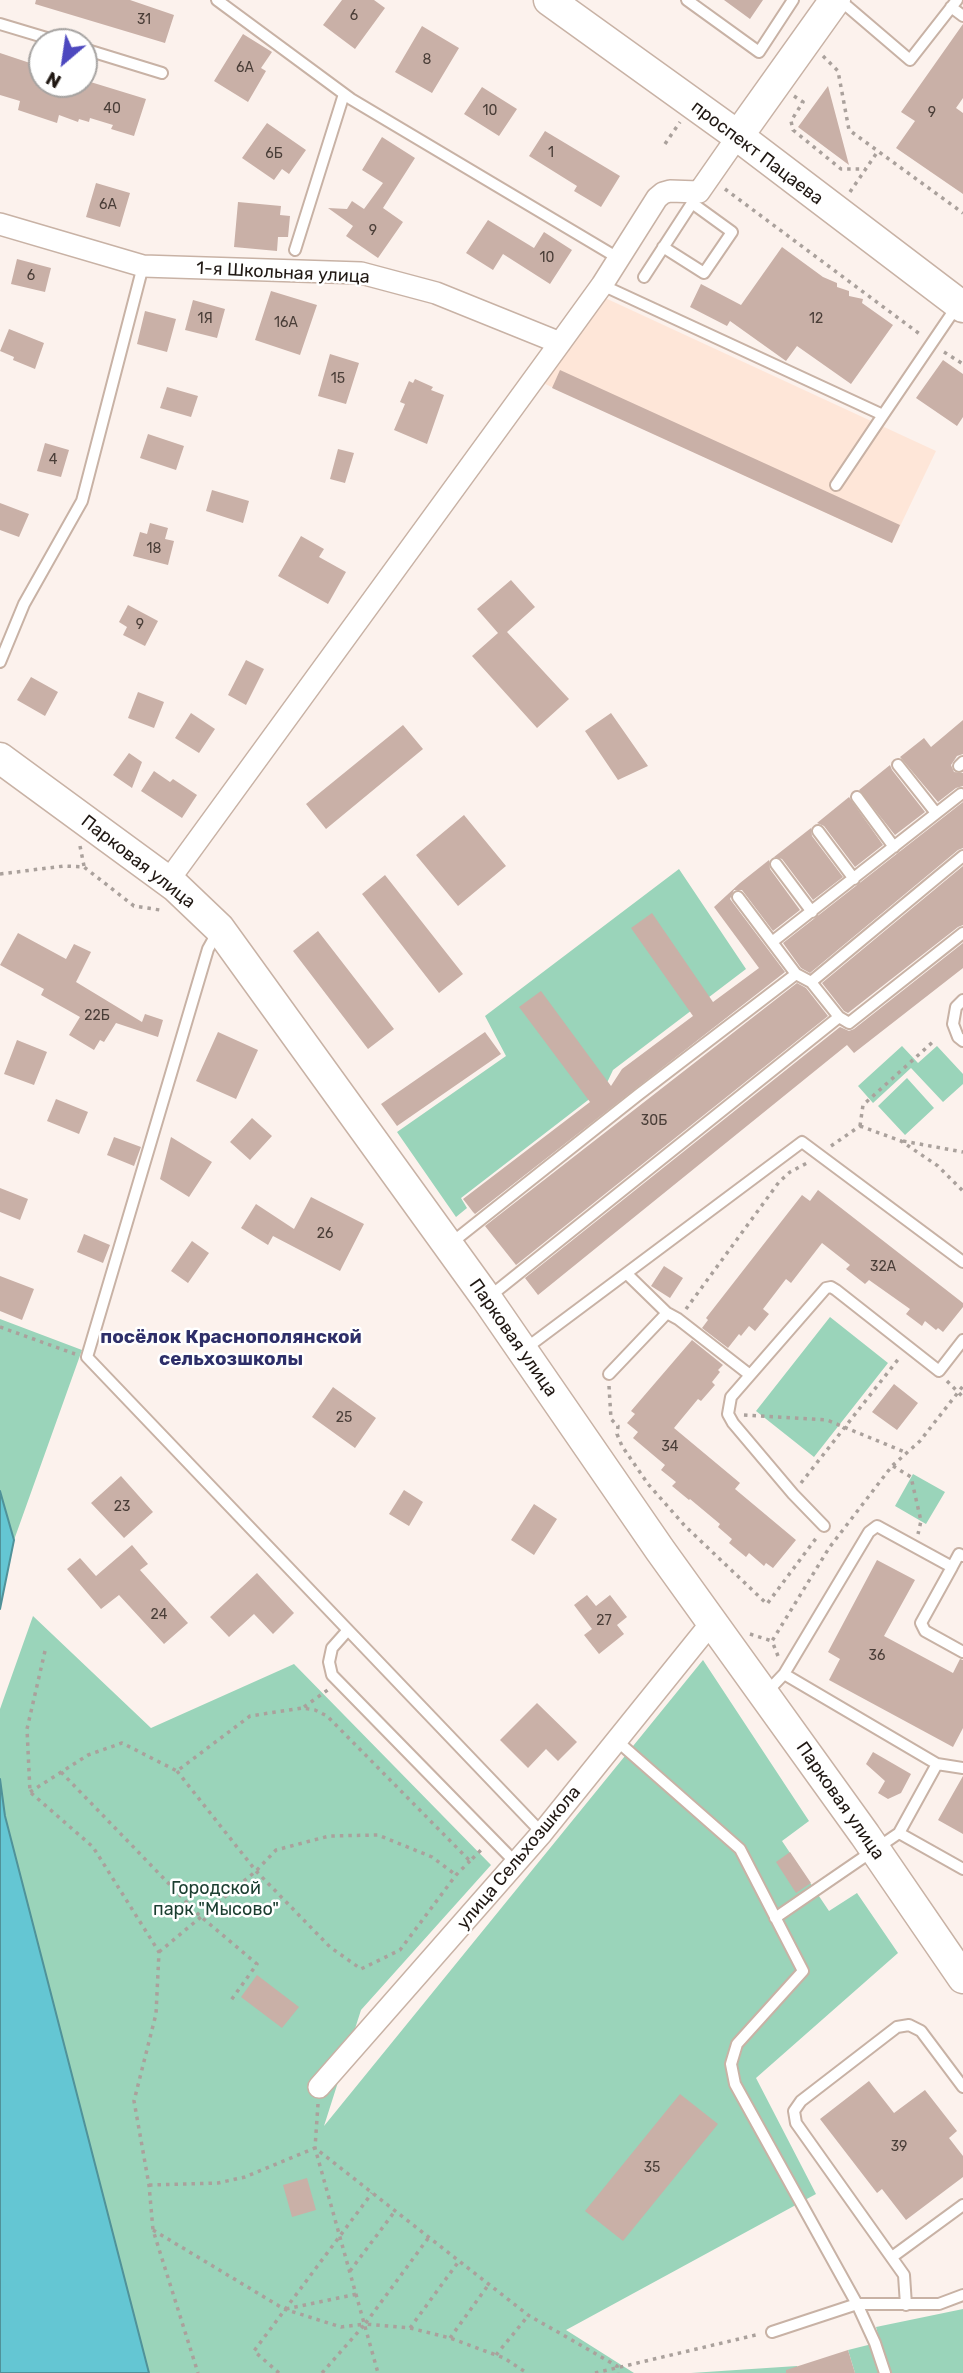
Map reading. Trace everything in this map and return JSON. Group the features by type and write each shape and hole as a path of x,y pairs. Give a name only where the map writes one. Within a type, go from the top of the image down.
{"street":[{"name":"проспект Пацаева","path":"549,0 738,136 961,306"},
{"path":"167,881 602,285 657,198 670,191 700,191 835,0"},
{"name":"1-я Школьная улица","path":"0,224 143,266 361,273 436,293 560,343"},
{"name":"Парковая улица","path":"0,758 167,881 219,928 487,1299 712,1622 774,1685 887,1841 963,1978"},
{"name":"улица Сельхозшкола","path":"319,2087 542,1833 712,1622"}],"lane":[{"path":"217,0 344,94 618,258"},
{"path":"687,0 759,52 793,0"},
{"path":"835,0 848,7 910,60 954,4 963,16"},
{"path":"0,24 28,32"},
{"path":"98,53 162,73"},
{"path":"295,250 344,94"},
{"path":"644,277 663,247 700,191 732,232 704,273 663,247"},
{"path":"0,662 24,604 82,501 143,266"},
{"path":"602,285 883,415"},
{"path":"836,485 932,343 961,306"},
{"path":"898,765 936,813"},
{"path":"772,942 961,794"},
{"path":"857,797 894,847"},
{"path":"818,831 854,879"},
{"path":"811,982 963,856"},
{"path":"776,864 812,912"},
{"path":"738,897 796,974 811,982 839,1017 849,1023 963,933"},
{"path":"219,928 208,949 87,1357 542,1833"},
{"path":"448,1245 796,974"},
{"path":"963,1000 956,1007 953,1024 958,1037 963,1041"},
{"path":"487,1299 839,1017"},
{"path":"523,1350 802,1142 963,1262"},
{"path":"627,1274 667,1313 750,1375"},
{"path":"824,1527 733,1423 729,1414 731,1397 825,1288 836,1290 939,1371 963,1340"},
{"path":"609,1374 667,1313"},
{"path":"952,1567 882,1527 873,1528 774,1685 937,1764 963,1768"},
{"path":"963,1556 959,1554 921,1623 925,1631 963,1652"},
{"path":"348,1630 332,1648 329,1662 332,1675 516,1863"},
{"path":"616,1740 740,1849 803,1972 737,2044 731,2064 735,2084 857,2304 886,2373"},
{"path":"775,1918 887,1841 937,1764"},
{"path":"887,1841 963,1869"},
{"path":"906,2305 905,2276 796,2123 794,2111 801,2101 897,2028 908,2025 920,2031 963,2086"},
{"path":"892,2258 963,2205"},
{"path":"772,2332 857,2304 939,2304 963,2295"}],"path":[{"path":"817,49 838,71 849,130 963,213"},
{"path":"786,91 803,102 791,121 793,130 841,169 866,169"},
{"path":"665,144 683,118"},
{"path":"846,197 878,151"},
{"path":"700,191 963,364"},
{"path":"0,874 64,866 84,867 134,906 160,910"},
{"path":"831,1146 860,1126 863,1105 935,1040"},
{"path":"860,1126 901,1141 963,1152"},
{"path":"901,1141 938,1166 963,1191"},
{"path":"678,1319 779,1182 805,1164"},
{"path":"0,1327 87,1357"},
{"path":"793,1494 908,1347"},
{"path":"939,1371 963,1397"},
{"path":"609,1374 611,1419 618,1426 617,1434 622,1446 648,1485 685,1526 768,1604 824,1527"},
{"path":"729,1414 827,1420 907,1452"},
{"path":"892,1466 911,1477 921,1521 915,1546"},
{"path":"45,1651 27,1729 30,1792 93,1847 159,1952 156,2014 134,2101 149,2185 153,2230 198,2373"},
{"path":"302,1708 339,1682"},
{"path":"177,1771 250,1716 302,1708 315,1710 327,1716 470,1861"},
{"path":"30,1792 88,1755 122,1743 177,1771 256,1871 330,1947 361,1969 400,1950 456,1875 492,1838"},
{"path":"61,1772 200,1916 257,1964 229,2003"},
{"path":"159,1952 256,1871 276,1850 329,1836 377,1835 432,1857 456,1875"},
{"path":"319,2087 315,2148 378,2373"},
{"path":"149,2185 218,2183 246,2177 315,2148"},
{"path":"315,2148 528,2315 617,2366"},
{"path":"279,2373 254,2351 372,2193"},
{"path":"350,2271 395,2211"},
{"path":"153,2230 284,2309 341,2327 365,2324 410,2328 450,2338 496,2355 527,2373"},
{"path":"322,2373 365,2324 429,2237"},
{"path":"410,2328 459,2261"},
{"path":"450,2338 489,2284"},
{"path":"284,2309 356,2294"},
{"path":"496,2355 528,2315"},
{"path":"595,2373 772,2332"},
{"path":"617,2366 618,2373"}],"shaded area":[{"path":"603,297 936,451 892,543 543,383"}],"green space":[{"path":"679,869 746,969 613,1070 605,1087 461,1198 467,1208 456,1217 397,1132 506,1056 485,1016"},
{"path":"902,1046 918,1063 937,1046 963,1074 963,1084 943,1102 911,1068 873,1103 858,1086"},
{"path":"907,1078 934,1108 905,1135 878,1106"},
{"path":"830,1317 888,1363 814,1457 756,1411"},
{"path":"0,1319 82,1350 14,1540 0,1491"},
{"path":"913,1474 945,1492 926,1524 895,1506"},
{"name":"Городской парк \"Мысово\"","path":"33,1616 151,1728 294,1664 491,1865 361,2010 324,2126 703,1660 809,1821 782,1841 829,1911 857,1893 898,1953 756,2078 816,2194 566,2330 634,2373 149,2373 5,1816 0,1779 0,1709"},
{"path":"963,2309 963,2373 855,2373 848,2350 880,2342 876,2327"},
{"path":"797,2366 800,2373 691,2373"}],"water":[{"path":"0,1491 14,1540 0,1609"},
{"path":"0,1779 5,1816 149,2373 0,2373"}],"building":[{"path":"36,0 130,0 174,15 165,43 35,4"},
{"path":"342,0 374,0 385,8 355,49 323,25"},
{"path":"724,0 763,0 750,19"},
{"path":"963,24 963,98 956,108 963,113 963,194 896,148 915,121 901,112"},
{"path":"422,26 459,48 432,93 395,72"},
{"path":"243,34 272,52 261,68 266,71 248,102 214,81"},
{"path":"0,53 28,62 28,98 98,98 98,84 146,99 134,136 111,129 113,125 90,118 89,122 79,119 78,122 59,115 57,123 18,110 20,101 0,95"},
{"path":"828,86 849,165 798,127"},
{"path":"482,87 517,109 499,136 464,114"},
{"path":"267,123 306,150 289,174 282,169 274,180 242,158"},
{"path":"545,131 620,176 601,207 574,191 577,186 529,156"},
{"path":"382,137 415,158 383,208 403,222 378,258 346,236 353,226 328,208 347,209 352,201 364,209 383,183 362,170"},
{"path":"96,183 130,193 120,227 86,217"},
{"path":"238,202 281,206 280,215 290,216 288,237 278,237 277,251 234,247"},
{"path":"488,220 534,248 544,232 572,250 550,284 503,254 493,270 466,253"},
{"path":"782,247 823,277 837,283 837,287 849,291 849,296 863,299 862,303 893,325 851,384 797,346 786,361 730,321 727,326 690,307 701,284 741,305"},
{"path":"17,259 51,268 45,292 11,284"},
{"path":"271,291 317,305 300,355 255,340"},
{"path":"193,300 225,309 217,338 185,330"},
{"path":"145,311 176,319 167,352 137,344"},
{"path":"9,329 44,343 35,369 0,351"},
{"path":"330,354 359,363 346,404 318,396"},
{"path":"943,360 963,374 963,417 957,426 916,398"},
{"path":"560,370 900,525 892,543 552,388"},
{"path":"415,379 444,395 427,444 394,430 405,404 400,402 409,381 413,383"},
{"path":"167,387 198,396 191,417 160,408"},
{"path":"148,434 184,446 176,470 140,458"},
{"path":"45,443 69,450 61,477 37,471"},
{"path":"338,449 354,453 345,483 330,479"},
{"path":"212,490 249,501 243,523 206,511"},
{"path":"0,503 29,514 19,537 0,530"},
{"path":"150,523 168,528 165,539 174,541 168,565 133,556 140,532 147,534"},
{"path":"301,536 324,549 319,557 346,572 328,604 278,576"},
{"path":"511,580 535,607 507,632 569,699 537,728 472,656 498,633 477,609"},
{"path":"128,605 158,621 145,646 123,635 127,627 119,622"},
{"path":"246,660 264,669 246,705 228,695"},
{"path":"31,677 58,692 45,716 17,700"},
{"path":"138,692 164,702 154,728 128,718"},
{"path":"191,713 215,729 199,753 175,738"},
{"path":"611,713 648,766 618,780 585,731"},
{"path":"963,720 963,754 957,756 951,765 954,772 963,773 963,786 938,802 900,757 924,738 931,747"},
{"path":"403,725 423,749 326,829 306,804"},
{"path":"129,753 142,762 132,788 113,775"},
{"path":"890,765 925,812 895,835 859,790"},
{"path":"154,771 170,782 173,779 197,795 182,818 141,791"},
{"path":"849,797 883,845 855,867 824,826 817,823"},
{"path":"963,802 963,848 810,973 801,968 783,943"},
{"path":"464,815 506,866 458,906 416,855"},
{"path":"811,828 812,836 843,877 813,900 782,859 774,857"},
{"path":"769,860 770,869 800,910 773,931 742,890 734,890 730,899 785,972 475,1214 463,1199 590,1102 519,1007 541,991 611,1086 622,1069 693,1016 631,928 652,913 713,1002 759,968 714,907"},
{"path":"963,866 963,925 848,1013 844,1011 822,983"},
{"path":"385,875 463,974 439,993 362,894"},
{"path":"318,931 394,1029 368,1049 293,951"},
{"path":"18,933 66,959 74,944 91,952 76,982 142,1022 145,1014 163,1020 158,1037 116,1023 104,1042 100,1040 94,1050 69,1035 80,1017 41,995 44,989 0,965"},
{"path":"963,943 963,968 854,1053 847,1045 538,1295 525,1278 840,1027 849,1031 854,1029"},
{"path":"797,983 806,988 828,1016 516,1265 485,1226"},
{"path":"218,1032 258,1050 236,1099 196,1081"},
{"path":"485,1032 501,1054 397,1126 381,1104"},
{"path":"17,1040 47,1052 34,1085 4,1074"},
{"path":"56,1099 88,1112 79,1134 47,1121"},
{"path":"252,1118 272,1136 250,1160 230,1142"},
{"path":"114,1137 141,1147 134,1166 107,1155"},
{"path":"171,1137 212,1162 189,1197 160,1179"},
{"path":"0,1188 28,1199 20,1220 0,1212"},
{"path":"818,1190 963,1303 963,1307 943,1332 925,1321 922,1326 906,1314 910,1309 869,1280 865,1284 846,1269 850,1265 822,1243 791,1283 786,1279 763,1309 769,1314 755,1331 749,1326 728,1348 702,1328 708,1320 706,1318 802,1195 810,1201"},
{"path":"311,1197 364,1224 340,1271 273,1236 268,1245 241,1228 256,1204 294,1229"},
{"path":"84,1234 110,1245 103,1263 77,1252"},
{"path":"192,1241 209,1253 188,1283 171,1271"},
{"path":"664,1266 683,1278 670,1298 651,1286"},
{"path":"0,1276 34,1289 22,1320 0,1311"},
{"path":"692,1340 723,1365 712,1382 715,1385 701,1401 698,1399 674,1428 740,1483 735,1489 796,1540 773,1568 766,1563 764,1566 749,1553 746,1557 729,1543 732,1539 718,1527 720,1524 672,1486 676,1482 661,1470 665,1465 633,1438 638,1432 627,1423 635,1414 631,1411"},
{"path":"894,1384 918,1403 897,1430 872,1412"},
{"path":"333,1387 376,1418 355,1448 312,1417"},
{"path":"121,1476 153,1512 124,1538 91,1503"},
{"path":"404,1490 423,1502 409,1526 389,1514"},
{"path":"534,1504 557,1519 534,1555 511,1540"},
{"path":"132,1545 148,1564 140,1570 188,1623 164,1644 119,1595 101,1609 67,1569 80,1558 96,1576"},
{"path":"877,1560 915,1580 884,1636 953,1673 960,1659 963,1660 963,1728 953,1747 829,1680 840,1659 828,1652"},
{"path":"257,1573 294,1613 273,1634 254,1614 229,1637 210,1617"},
{"path":"587,1595 596,1606 610,1595 627,1617 617,1625 624,1634 599,1654 584,1635 592,1629 574,1605"},
{"path":"537,1703 577,1742 558,1761 546,1749 528,1768 500,1740"},
{"path":"873,1752 911,1774 901,1793 888,1799 878,1793 885,1781 866,1764"},
{"path":"963,1776 963,1834 938,1820"},
{"path":"790,1852 811,1883 796,1893 776,1862"},
{"path":"257,1975 299,2007 282,2028 241,1997"},
{"path":"869,2081 894,2113 925,2090 957,2131 949,2138 963,2156 963,2177 906,2220 882,2189 877,2193 820,2119"},
{"path":"680,2094 718,2124 623,2241 585,2211"},
{"path":"307,2178 316,2210 292,2217 283,2185"},
{"path":"848,2350 855,2373 786,2373 786,2370"}],"district":[{"name":"посёлок Краснополянской сельхозшколы","path":"231,1349"}]}
